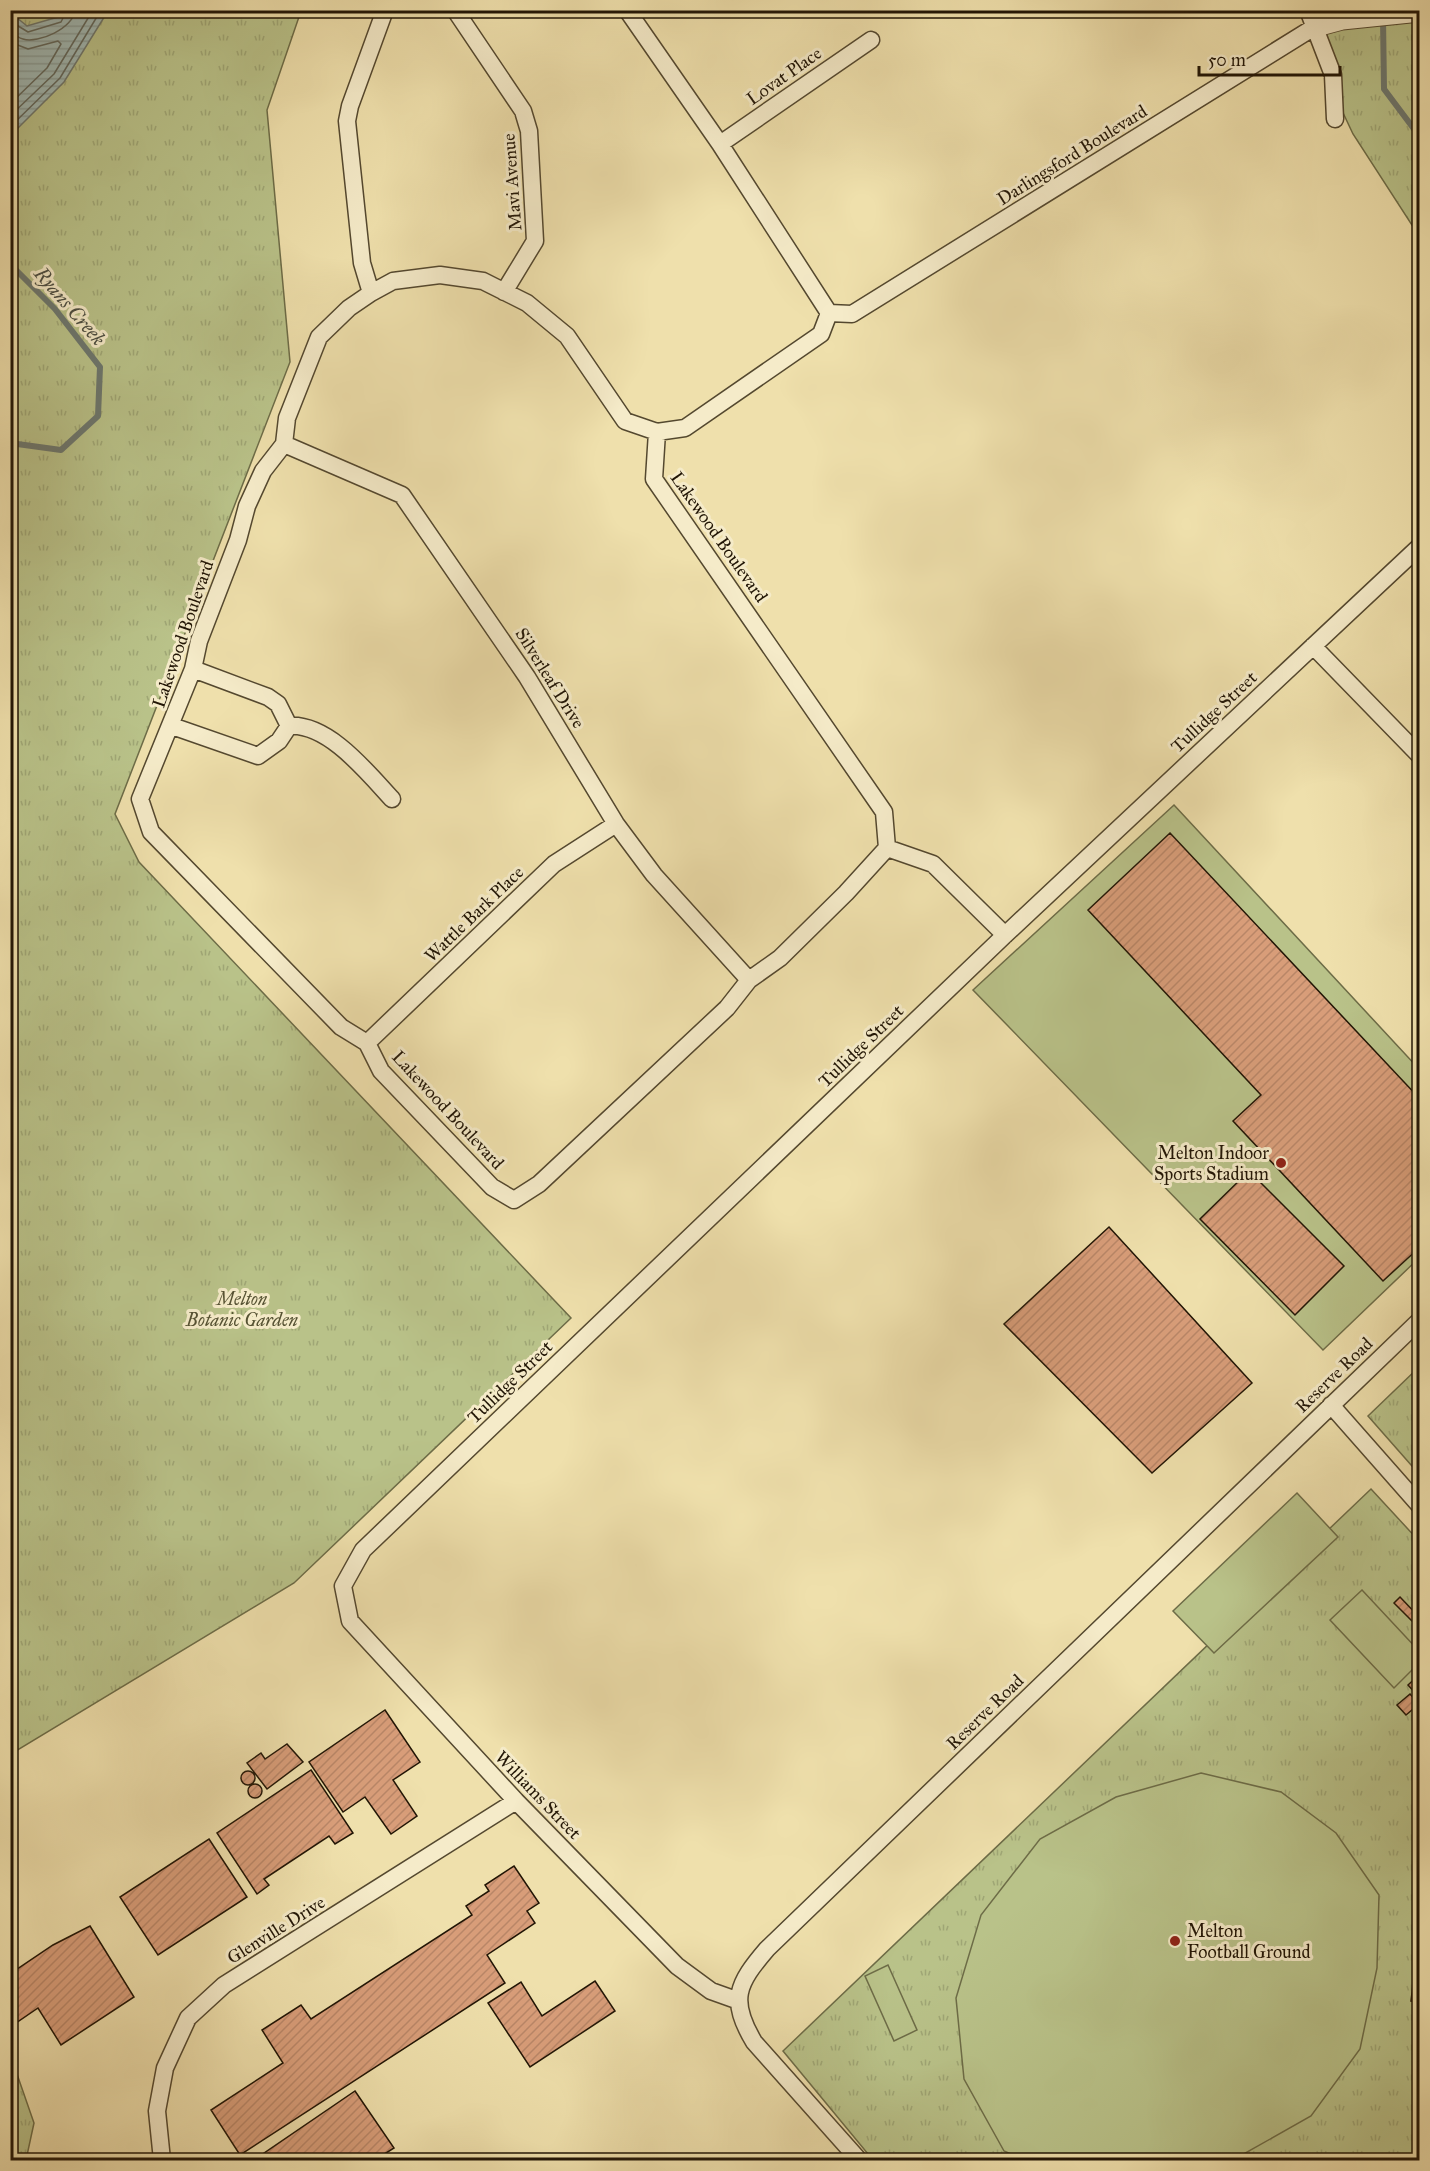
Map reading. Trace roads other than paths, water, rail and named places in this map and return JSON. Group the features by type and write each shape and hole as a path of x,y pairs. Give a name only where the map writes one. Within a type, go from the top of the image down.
{"street":[{"path":"371,293 363,263 347,121 350,106 385,10"},
{"name":"Mavi Avenue","path":"455,10 523,111 529,130 535,241 504,292"},
{"path":"627,10 720,144 829,313 821,334 685,428 657,432"},
{"path":"1335,119 1333,75 1312,18 1356,18 1419,11"},
{"name":"Darlingsford Boulevard","path":"829,313 852,314 1312,18"},
{"name":"Lovat Place","path":"720,144 871,40"},
{"name":"Lakewood Boulevard","path":"440,275 483,281 504,292 527,303 567,336 625,422 657,432 654,479 884,812 887,848 846,893 780,958 748,980 727,1008 540,1184 514,1200 492,1187 381,1071 366,1043 341,1027 151,832 140,799 172,726 193,669 200,641 238,540 247,506 263,471 284,444 287,418 319,338 349,308 393,281 440,275"},
{"name":"Silverleaf Drive","path":"284,444 402,495 527,676 616,824 654,875 748,980"},
{"name":"Tullidge Street","path":"344,1586 363,1550 1005,935 1419,546"},
{"path":"1313,646 1419,756"},
{"path":"193,669 268,697 278,704 289,726"},
{"path":"289,726 304,725 325,736 357,762 392,799"},
{"path":"172,726 258,756 279,741 289,726"},
{"name":"Wattle Bark Place","path":"366,1043 554,864 616,824"},
{"path":"887,848 933,864 1005,935"},
{"name":"Reserve Road","path":"859,2160 753,2042 741,2021 739,2001 744,1976 767,1949 1419,1320"},
{"path":"1331,1405 1419,1506"},
{"name":"Williams Street","path":"344,1586 350,1621 516,1801 677,1966 711,1991 739,2001"},
{"name":"Glenville Drive","path":"162,2160 157,2111 159,2100 165,2068 188,2018 225,1986 516,1801"}],"water":[{"path":"63,11 108,11 64,82 11,135 11,13 27,26 58,17"}],"waterway":[{"path":"1383,18 1384,89 1420,137"},
{"name":"Ryans Creek","path":"10,264 55,309 100,367 98,416 61,450 10,443"}],"place":[{"name":"Melton Indoor Sports Stadium","path":"1281,1163"},
{"name":"Melton Football Ground","path":"1175,1941"}],"park label":[{"name":"Melton Botanic Garden","path":"242,1309"}]}
